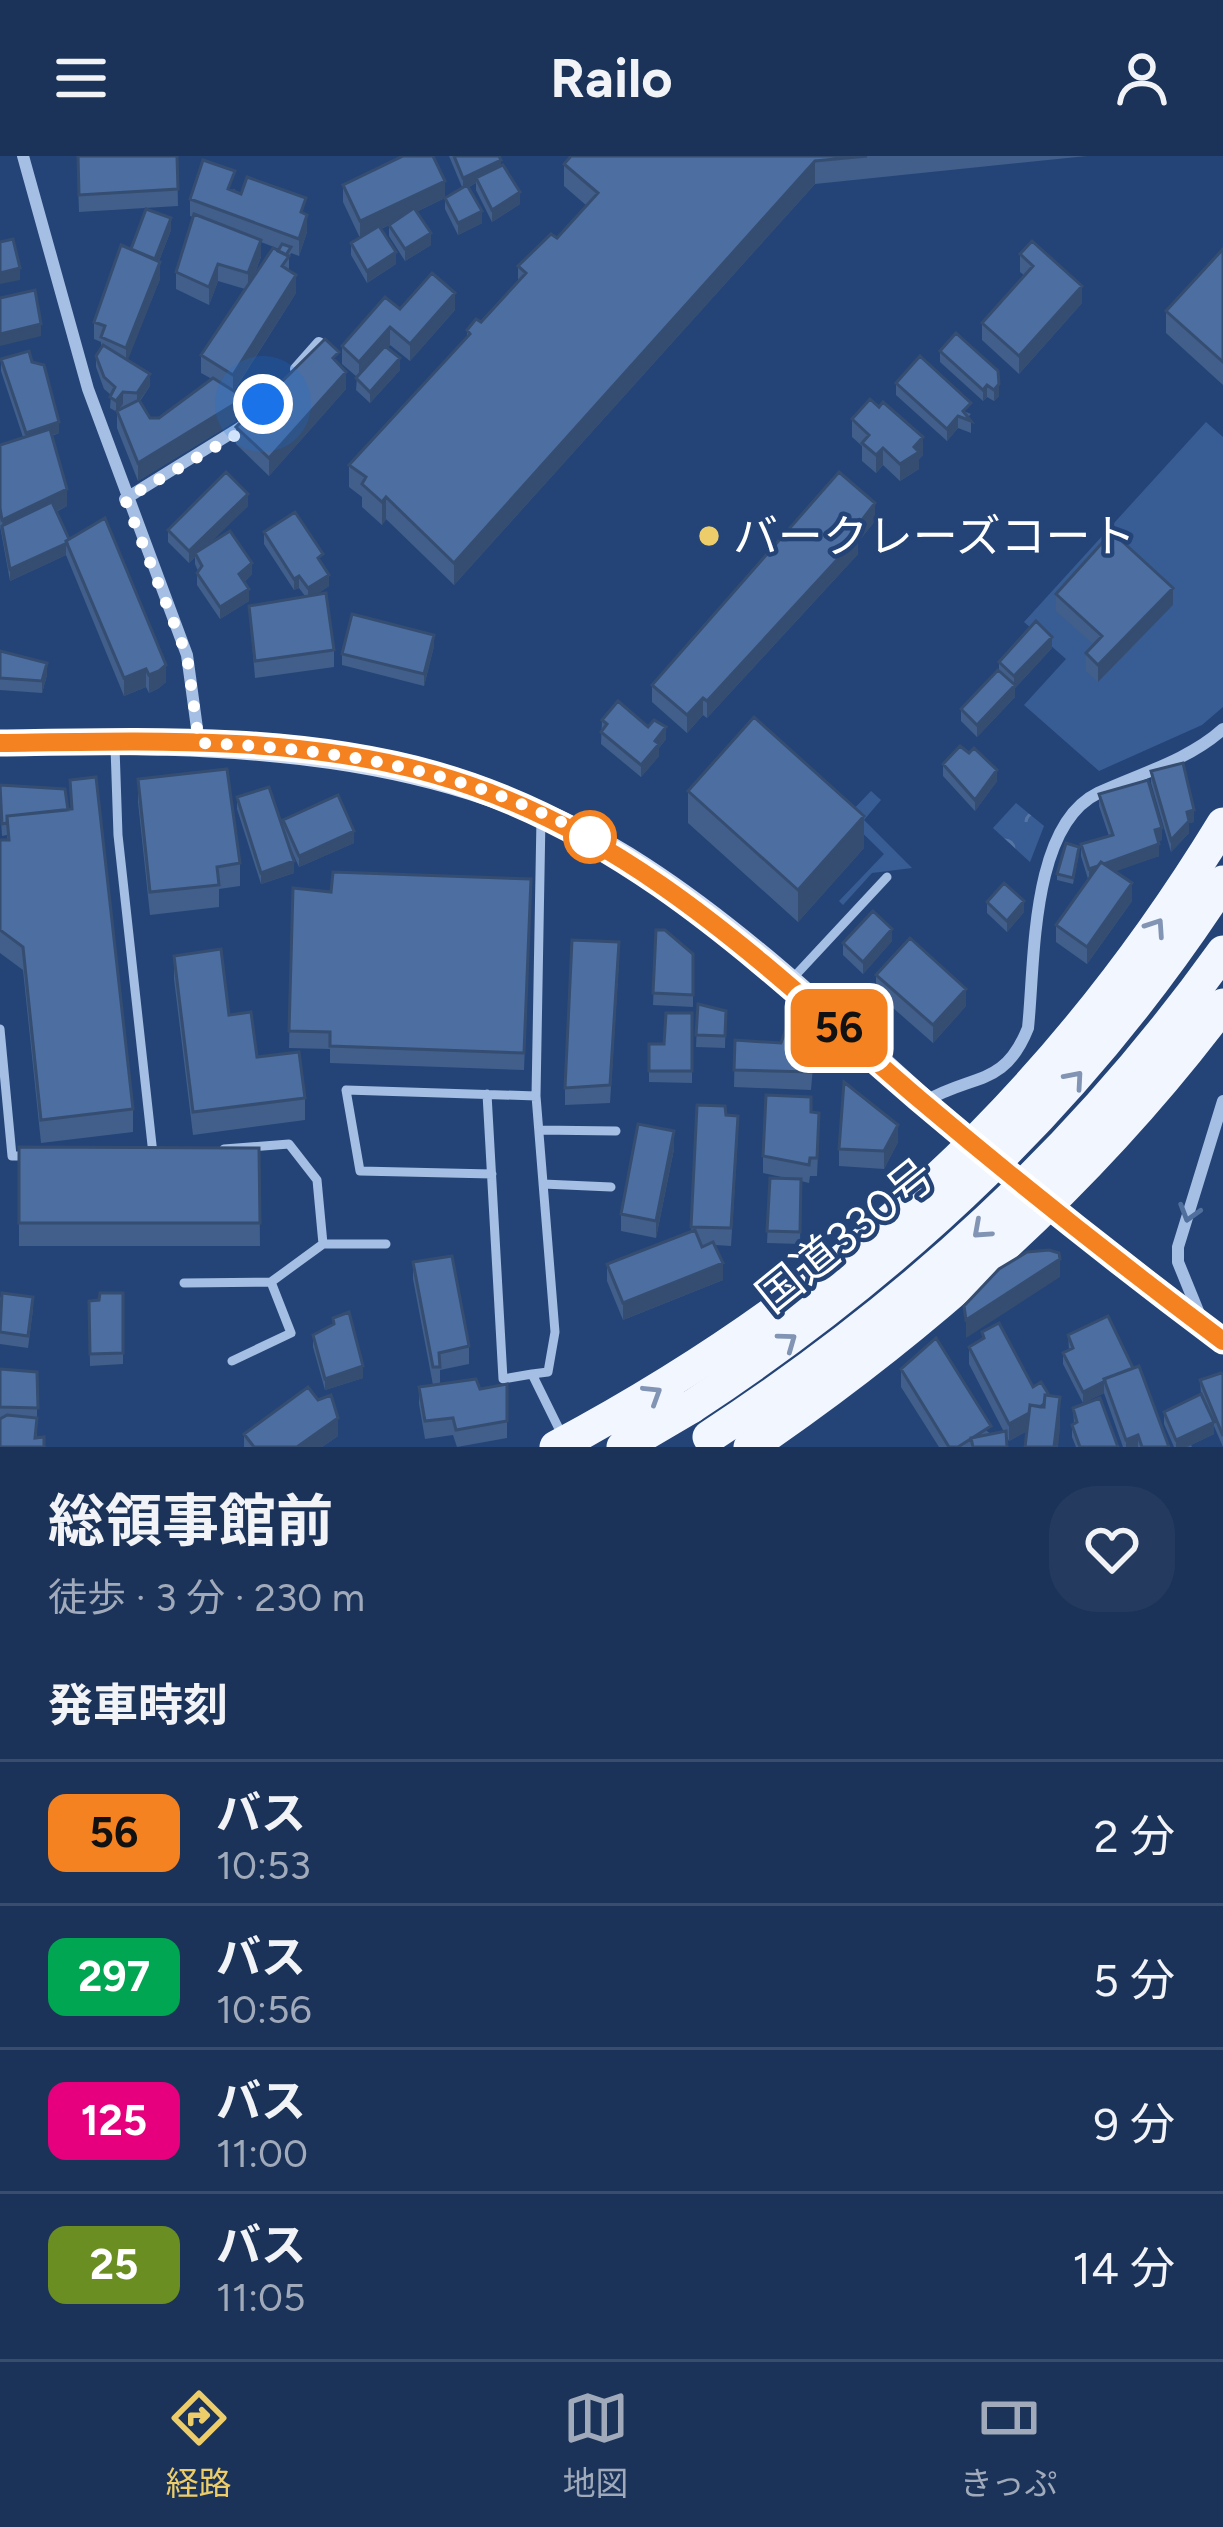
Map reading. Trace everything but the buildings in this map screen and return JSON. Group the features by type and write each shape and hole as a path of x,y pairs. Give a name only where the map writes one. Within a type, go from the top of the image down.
{"highway":[{"path":"561,1444 635,1405 808,1292 973,1144 1092,1013 1223,824"},
{"name":"国道330号","path":"622,1447 691,1407 861,1286 1003,1159 1149,989 1223,881"},
{"name":"国道330号","path":"700,1442 855,1336 1022,1193 1118,1089 1223,952"},
{"path":"750,1447 929,1315 1048,1205 1162,1084 1223,1005"}],"main road":[{"path":"0,743 199,743 360,757 463,783 542,812 646,871 789,983 973,1144 1214,1334"}],"street":[{"path":"23,156 125,499 187,656 199,743"},
{"path":"278,389 319,343"},
{"path":"125,499 236,435 263,404"},
{"path":"923,1102 957,1083 993,1078 1018,1054 1028,1028 1048,859 1065,821 1090,796 1166,763 1223,729"},
{"path":"1214,1334 1178,1262 1178,1246 1223,1101"}],"lane":[{"path":"115,742 118,835 152,1154"},
{"path":"487,1094 503,1379 548,1372 555,1332 536,1096 542,812"},
{"path":"789,983 887,877"},
{"path":"0,1029 12,1156 35,1156"},
{"path":"492,1174 360,1171 346,1090 536,1096"},
{"path":"539,1130 616,1131"},
{"path":"220,1149 289,1144 316,1180 323,1244"},
{"path":"129,1154 175,1152"},
{"path":"543,1184 611,1187"},
{"path":"184,1283 271,1282 323,1244 386,1244"},
{"path":"232,1361 291,1333 271,1282"},
{"path":"532,1374 561,1444"}],"green space":[{"path":"1206,422 1223,437 1223,707 1202,725 1099,771 1024,705 1066,659 1024,622"},
{"path":"871,791 881,800 864,820 912,868 872,873 843,905 839,901 884,854 846,817"},
{"path":"1016,803 1044,826 1030,862 993,828"}],"bus line":[{"name":"56","path":"0,743 199,743 323,752 431,773 542,812 618,853 682,896 1010,1175 1223,1341"}],"place":[{"name":"バークレーズコート","path":"709,536"}],"route":[{"path":"263,404 236,435 125,499 194,679 199,743 323,752 397,765 513,801 590,837"}]}
